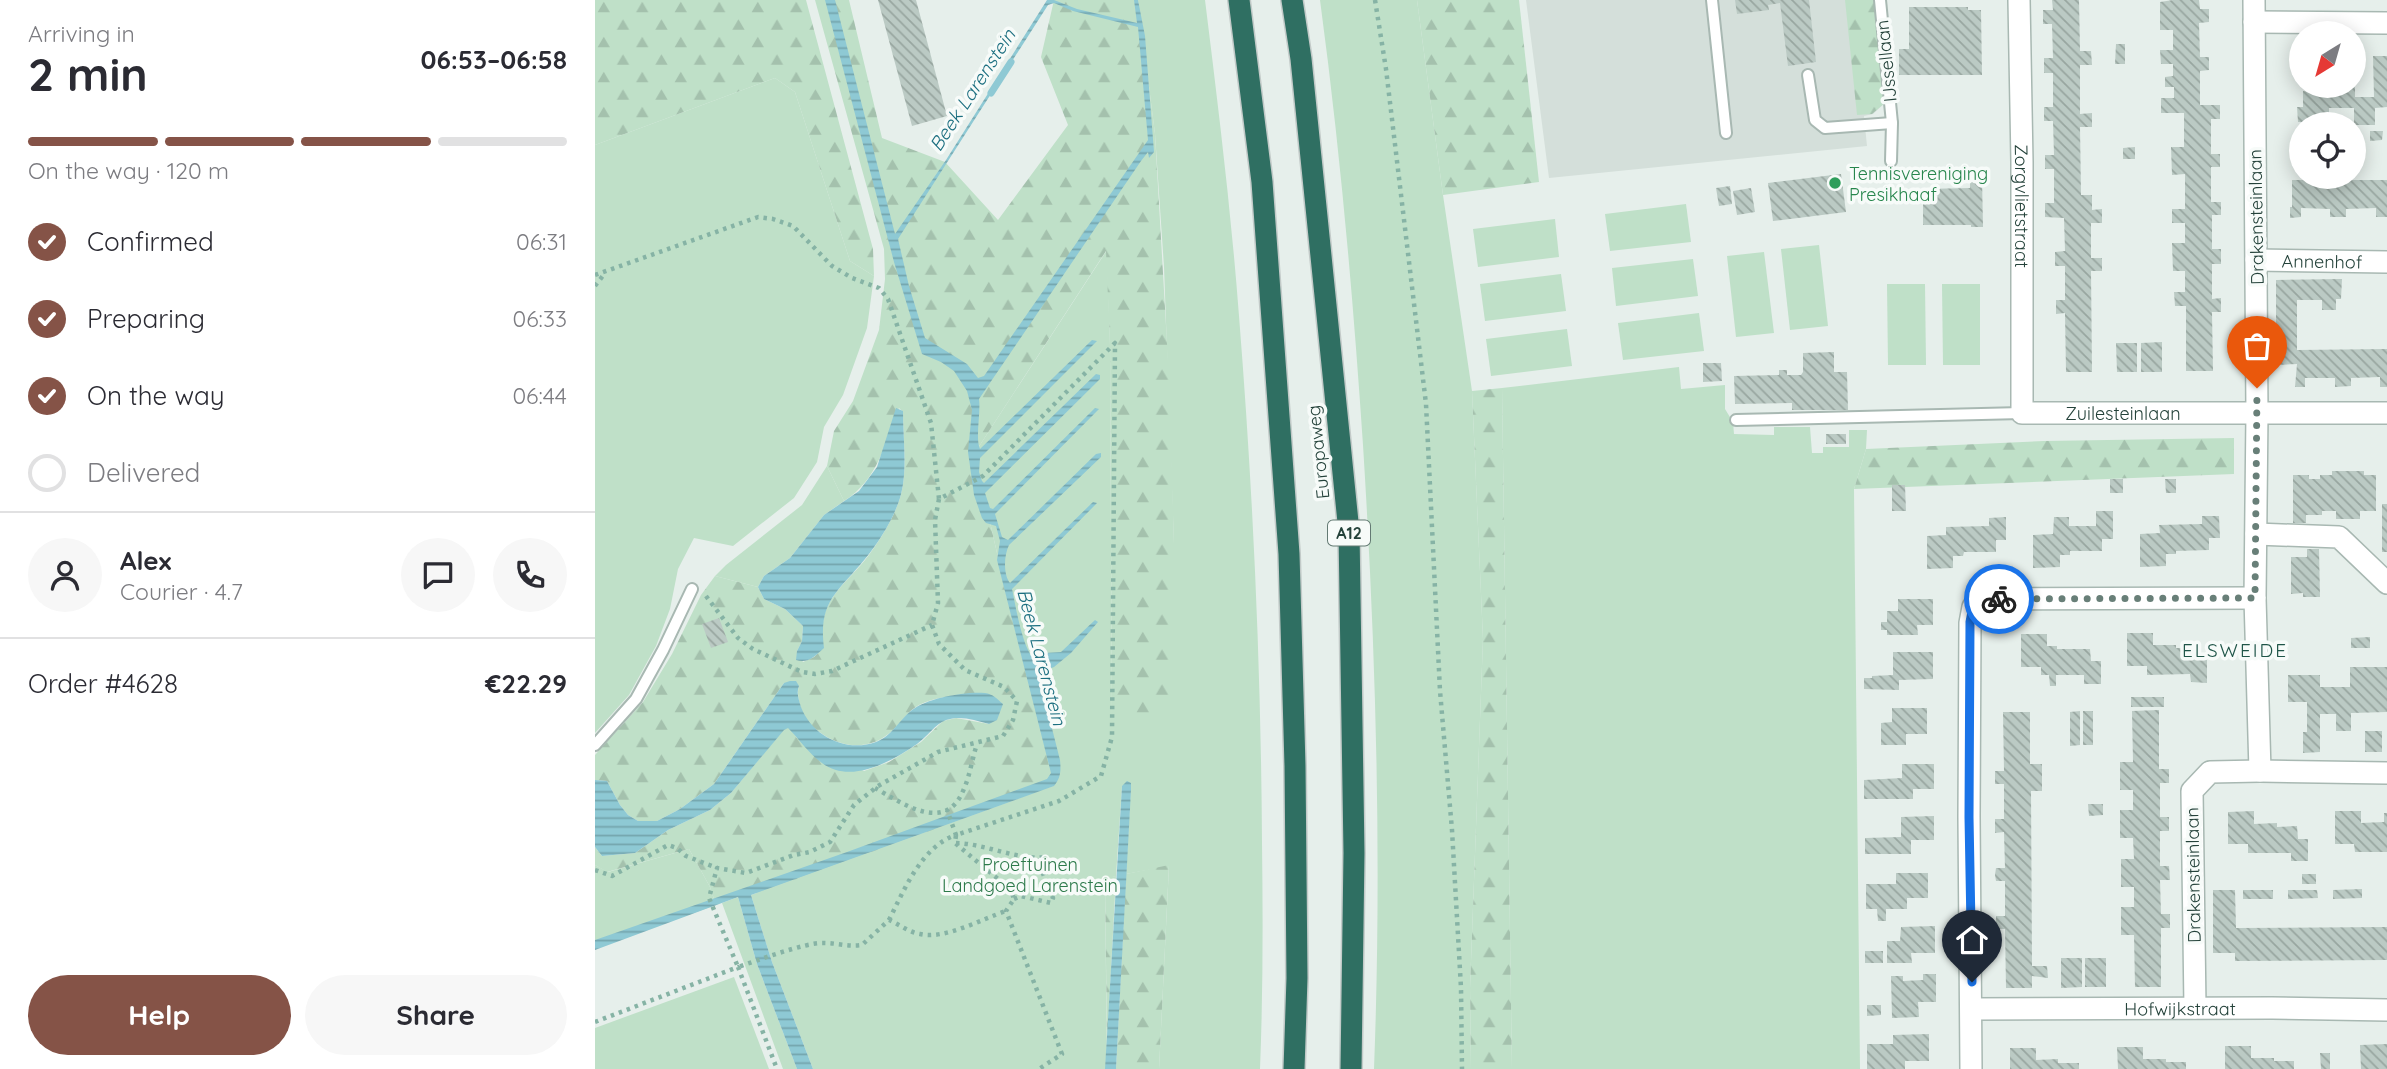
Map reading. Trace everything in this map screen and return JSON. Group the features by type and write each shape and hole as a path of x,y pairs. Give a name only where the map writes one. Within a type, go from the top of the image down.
{"highway":[{"name":"Europaweg","path":"1240,0 1262,183 1289,554 1296,845 1297,978 1294,1069"},
{"name":"Europaweg","path":"1293,0 1349,532 1354,853 1351,1069"}],"street":[{"name":"Zorgvlietstraat","path":"2019,0 2022,413"},
{"name":"Drakensteinlaan","path":"2196,1009 2192,791 2210,772 2260,771 2255,598 2257,413 2254,0"},
{"path":"2254,22 2387,23"},
{"name":"Annenhof","path":"2256,260 2387,262"},
{"name":"Zuilesteinlaan","path":"2022,413 2387,414"},
{"path":"2256,534 2339,537 2387,583"},
{"path":"1971,1069 1969,817 1970,622 1973,607 1984,599 2255,598"},
{"path":"2260,771 2387,773"},
{"name":"Hofwijkstraat","path":"1972,1009 2387,1010"}],"lane":[{"path":"1712,0 1726,133"},
{"name":"IJssellaan","path":"1880,0 1892,122 1891,161"},
{"name":"IJssellaan","path":"1808,75 1815,120 1825,128 1892,122"},
{"name":"Zuilesteinlaan","path":"1736,419 2022,413"},
{"path":"595,745 636,699 692,589"}],"path":[{"path":"1375,0 1386,69 1426,404 1440,691 1452,830 1461,988 1462,1069"},
{"path":"595,275 758,217 793,226 832,266 852,278 879,288 888,299 931,423 939,499 935,520 938,603 932,625 940,644 965,670 1004,687 1017,701 1013,720 1003,736 938,752 875,788 854,805 830,842 810,852 794,855 746,873 717,868 668,845 612,876 595,870"},
{"path":"595,286 606,272"},
{"path":"595,1022 754,961 811,944 862,945 889,919 931,851 944,839 1059,801 1101,776 1112,737 1115,343 983,477 939,499"},
{"path":"703,593 738,638 753,649 802,672 815,674 832,671 932,625"},
{"path":"875,788 916,811 947,812 963,793 977,744"},
{"path":"947,812 956,835 955,843"},
{"path":"955,843 973,844 1037,859 1048,858"},
{"path":"955,843 1011,890 1014,899"},
{"path":"889,919 919,934 930,936 959,929 1006,911 1014,899 1021,896 1051,903 1053,898 1037,859"},
{"path":"717,868 709,898 777,1069"},
{"path":"1006,911 1062,1054 1039,1069"}],"shaded area":[{"path":"1526,0 1874,0 1885,103 1873,114 1864,116 1867,146 1549,178"}],"green space":[{"path":"595,0 806,0 873,249 874,276 850,261 795,92 775,78 595,145"},
{"path":"815,0 849,0 882,138 945,162 998,220 1068,125 1041,57 1054,0 1138,0 1155,134 1170,395 1174,543 1172,717 1112,716 1110,345 1106,251 978,448 976,460 1054,786 758,893 747,890 716,905 710,887 689,849 607,872 595,865 595,847 602,856 635,853 668,830 710,810 731,793 784,729 789,727 797,738 864,771 889,762 921,742 943,721 956,718 989,724 964,694 924,702 910,711 884,737 874,742 863,745 842,743 812,726 801,707 799,686 784,683 714,784 680,809 657,821 638,821 628,815 607,781 595,780 595,755 643,702 672,654 701,595 715,576 758,587 764,599 785,609 803,626 802,641 797,651 803,662 814,657 823,648 824,619 832,598 875,546 890,523 900,498 905,455 903,412 899,408 873,472 856,492 844,501 827,466 834,431 853,401 879,330 885,279 884,249"},
{"name":"Proeftuinen Landgoed Larenstein","path":"1138,0 1205,0 1224,158 1244,382 1255,579 1262,871 1260,1069 1159,1069 1169,866 1126,874 1131,783 1122,786 1116,876 1105,879 1107,1069 813,1069 772,962 751,895 1053,786 976,460 978,448 1107,250 1112,716 1174,543 1164,267 1155,134"},
{"path":"1320,0 1417,0 1472,391 1483,639 1470,988 1471,1069 1374,1069 1377,835 1368,523 1345,222"},
{"path":"1417,0 1519,0 1539,182 1443,195"},
{"path":"1845,0 1875,0 1886,102 1872,114 1857,115"},
{"path":"775,78 795,92 850,261 874,276 867,328 843,395 824,427 817,462 794,498 733,546 694,538 678,569 670,609 656,646 629,695 595,733 595,145"},
{"path":"1686,204 1691,242 1610,251 1605,214"},
{"path":"1555,219 1559,257 1478,267 1473,229"},
{"path":"1819,245 1828,326 1790,330 1781,249"},
{"path":"1764,252 1774,333 1736,337 1727,256"},
{"path":"1693,259 1698,296 1616,306 1612,268"},
{"path":"1561,274 1566,311 1485,321 1480,284"},
{"path":"1887,284 1925,284 1926,365 1888,365"},
{"path":"1942,284 1980,284 1980,365 1943,365"},
{"path":"1699,313 1704,351 1623,360 1618,323"},
{"path":"1567,329 1572,366 1491,376 1486,339"},
{"path":"1679,367 1681,389 1725,385 1725,409 1733,422 1734,434 1774,435 1774,427 1810,427 1812,453 1823,453 1823,447 1849,447 1849,430 1867,430 1866,449 1854,489 1860,1069 1512,1069 1502,388"},
{"path":"1502,388 1512,1069 1471,1069 1470,988 1483,639 1472,391"},
{"path":"2234,438 2234,474 1854,489 1866,449 2044,441"},
{"path":"827,466 844,501 824,515 790,558 764,576 758,587 715,576 802,505"},
{"path":"689,849 710,887 716,905 595,948 595,865 608,872"},
{"path":"1169,865 1159,1069 1116,1069 1126,874"},
{"path":"1116,876 1107,1045 1105,878"},
{"path":"738,897 757,964 797,1069 783,1069 722,903"},
{"path":"734,977 769,1069 595,1069 595,1028"}],"water":[{"path":"825,0 835,0 895,234 946,160 1047,0 1137,23 1134,0 1138,0 1145,36 1154,152 1149,158 1148,152 1141,161 979,399 980,449 1092,340 1097,341 980,458 979,472 984,483 1096,374 1100,375 1100,379 985,493 990,508 993,509 1095,408 1099,409 995,514 1002,537 1008,540 1096,454 1101,453 1101,457 1009,545 1005,559 1006,575 1010,583 1093,502 1097,503 1012,589 1023,636 1034,659 1044,653 1061,652 1095,620 1098,622 1071,653 1054,667 1038,673 1060,760 1059,777 1054,786 751,895 772,962 813,1069 797,1069 757,964 738,897 595,950 595,940 1047,779 1051,773 997,560 1000,541 996,526 986,523 982,518 974,495 968,452 972,410 967,391 954,371 922,354 894,262","holes":["1054,3 1073,11 1138,27 1148,140 984,376 978,378 967,364 925,338 898,239 1048,5"]},
{"path":"896,408 903,411 904,455 904,477 897,506 875,545 832,598 824,619 824,648 808,660 796,660 803,626 785,609 764,599 758,587 764,576 790,558 824,515 859,491 877,467"},
{"path":"796,681 799,686 801,707 813,726 831,740 853,745 865,745 882,739 912,710 937,699 958,694 985,693 1003,704 997,720 989,724 962,718 946,720 896,757 858,771 846,772 822,763 788,728 731,793 710,810 668,830 635,853 602,856 595,847 595,780 607,781 628,815 638,821 657,821 680,809 714,784 784,683"},
{"path":"1127,781 1131,783 1131,790 1116,1069 1105,1069 1122,786"}],"building":[{"path":"878,0 916,0 947,116 912,126"},
{"path":"1735,0 1809,0 1816,62 1788,66 1780,3 1768,5 1769,10 1737,14"},
{"path":"2052,0 2079,0 2080,51 2091,51 2092,65 2080,65 2080,114 2092,113 2092,127 2080,127 2081,195 2092,195 2092,210 2102,209 2102,223 2091,223 2091,258 2102,258 2102,271 2091,271 2092,372 2066,372 2065,313 2056,314 2056,300 2065,300 2065,266 2055,266 2055,252 2065,251 2064,218 2045,217 2045,203 2054,203 2054,169 2045,169 2045,155 2054,155 2053,121 2044,121 2044,107 2053,107 2053,73 2044,73 2044,58 2053,58 2052,24 2043,24 2043,10 2053,10"},
{"path":"2199,0 2200,9 2209,9 2209,22 2199,23 2200,57 2209,57 2209,70 2200,71 2200,105 2220,105 2220,119 2211,119 2211,154 2220,154 2220,167 2211,167 2211,202 2221,202 2221,215 2212,215 2212,249 2221,249 2221,264 2212,264 2212,299 2221,298 2221,312 2212,312 2213,371 2186,371 2186,306 2175,306 2174,292 2185,292 2185,271 2173,271 2172,243 2185,243 2185,223 2172,223 2172,209 2185,209 2185,174 2172,175 2171,147 2184,147 2184,113 2161,113 2161,98 2174,98 2174,87 2165,87 2165,77 2173,76 2173,64 2161,64 2160,50 2173,50 2173,30 2160,30 2160,2"},
{"path":"1909,7 1968,7 1968,10 1981,10 1982,75 1899,75 1899,49 1909,49"},
{"path":"2116,44 2125,44 2125,64 2115,64"},
{"path":"2373,56 2387,56 2387,107 2375,108 2375,125 2366,125 2366,112 2354,112 2354,108 2329,108 2329,112 2297,112 2297,107 2303,107 2303,98 2374,97"},
{"path":"2370,131 2383,131 2382,140 2370,141"},
{"path":"2135,147 2135,159 2123,159 2123,148"},
{"path":"1841,174 1846,212 1773,221 1768,183"},
{"path":"1982,178 1983,227 1923,225 1923,189 1970,188 1970,179"},
{"path":"2366,180 2387,180 2387,217 2376,217 2376,208 2346,209 2346,217 2330,217 2330,209 2301,208 2301,217 2290,218 2292,189 2366,189"},
{"path":"1730,186 1732,204 1719,206 1716,188"},
{"path":"1751,188 1755,212 1737,215 1733,191"},
{"path":"2342,279 2341,299 2336,299 2336,310 2322,310 2322,300 2297,300 2297,350 2387,349 2387,387 2380,387 2380,377 2351,378 2351,386 2335,387 2335,378 2305,378 2305,387 2295,387 2297,364 2276,365 2276,280"},
{"path":"2162,342 2162,372 2141,372 2141,343"},
{"path":"2116,343 2137,343 2137,372 2117,372"},
{"path":"1834,352 1834,372 1847,372 1848,410 1792,410 1792,403 1735,404 1734,376 1779,375 1779,370 1787,370 1787,375 1801,375 1803,353"},
{"path":"1703,363 1721,363 1722,381 1703,382"},
{"path":"1826,434 1846,434 1846,444 1826,444"},
{"path":"2332,471 2364,471 2364,475 2376,475 2376,511 2360,511 2360,519 2336,519 2336,511 2322,511 2322,515 2306,515 2306,523 2293,523 2293,475 2309,475 2309,479 2320,479 2320,475 2332,475"},
{"path":"2110,479 2123,479 2123,493 2110,493"},
{"path":"2165,479 2176,479 2176,493 2166,493"},
{"path":"1892,485 1905,485 1906,511 1892,511"},
{"path":"2382,504 2387,504 2387,552 2382,552"},
{"path":"2096,511 2113,511 2113,539 2102,539 2102,551 2070,551 2070,555 2060,555 2060,567 2033,568 2033,535 2053,534 2054,517 2069,517 2069,526 2096,526"},
{"path":"2202,516 2219,516 2220,538 2209,538 2209,550 2176,551 2176,554 2166,554 2166,566 2140,567 2140,534 2160,533 2159,525 2202,524"},
{"path":"2006,517 2006,540 1996,540 1996,552 1964,552 1963,556 1953,556 1953,568 1927,569 1927,536 1946,535 1946,527 1989,526 1989,518"},
{"path":"2307,549 2319,549 2320,597 2303,597 2303,593 2291,594 2291,557 2307,557"},
{"path":"1898,599 1933,599 1933,625 1917,625 1918,635 1887,635 1887,630 1881,630 1881,622 1887,622 1887,611 1898,611"},
{"path":"719,618 728,642 711,648 702,624"},
{"path":"2127,633 2153,633 2153,645 2196,648 2196,660 2207,660 2207,683 2191,682 2190,674 2147,675 2147,666 2127,666"},
{"path":"2021,634 2047,634 2047,646 2057,646 2057,649 2090,649 2091,661 2101,661 2101,684 2084,684 2084,675 2056,675 2056,686 2050,686 2049,675 2041,675 2041,667 2021,667"},
{"path":"2370,637 2370,648 2351,648 2351,638"},
{"path":"1893,652 1933,652 1933,679 1899,680 1899,690 1864,689 1864,678 1893,675"},
{"path":"2350,667 2387,667 2387,712 2351,713 2351,731 2336,731 2336,714 2320,714 2320,752 2303,753 2303,732 2307,732 2307,702 2288,702 2288,675 2320,675 2320,687 2350,687"},
{"path":"2131,697 2164,697 2164,707 2131,707"},
{"path":"1892,708 1927,708 1927,734 1906,734 1906,745 1881,745 1881,723 1892,722"},
{"path":"2159,710 2159,769 2169,769 2169,783 2160,783 2160,817 2169,817 2169,831 2160,831 2160,866 2169,866 2170,880 2160,880 2161,914 2170,914 2170,928 2161,928 2161,987 2135,987 2134,935 2121,935 2121,907 2134,907 2134,887 2121,887 2121,859 2134,859 2133,838 2120,838 2120,810 2133,810 2133,790 2120,790 2120,762 2133,762 2132,711"},
{"path":"2080,711 2080,745 2070,746 2070,712"},
{"path":"2083,711 2093,711 2093,745 2083,745"},
{"path":"2003,712 2030,712 2030,764 2042,764 2042,791 2031,791 2032,966 2047,966 2048,978 2032,976 2032,988 2006,988 2005,929 1996,929 1996,916 2005,916 2005,881 1996,881 1995,875 1996,868 2005,868 2004,832 1995,833 1995,819 2004,819 2004,784 1995,784 1995,771 2004,771"},
{"path":"2365,731 2382,731 2382,752 2365,752"},
{"path":"1902,764 1934,764 1934,789 1913,789 1913,799 1864,799 1864,780 1902,778"},
{"path":"2088,804 2103,804 2103,815 2089,816"},
{"path":"2254,811 2254,824 2297,826 2298,839 2308,839 2308,861 2291,861 2291,853 2248,853 2248,844 2228,844 2228,812"},
{"path":"2335,811 2361,811 2361,823 2384,822 2384,813 2387,813 2387,852 2355,852 2354,844 2335,844"},
{"path":"1934,816 1934,840 1911,840 1911,854 1865,854 1865,838 1901,837 1901,817"},
{"path":"1896,873 1928,873 1928,898 1907,898 1907,909 1886,909 1886,921 1878,921 1877,909 1866,909 1866,884 1896,884"},
{"path":"2302,874 2316,874 2316,884 2302,884"},
{"path":"2362,889 2362,898 2333,899 2333,890"},
{"path":"2213,890 2235,890 2236,928 2387,927 2387,960 2235,961 2235,953 2213,953"},
{"path":"2243,890 2273,890 2273,899 2243,899"},
{"path":"2288,890 2317,890 2318,898 2288,899"},
{"path":"1935,926 1935,953 1911,953 1912,963 1887,963 1887,941 1900,941 1901,927"},
{"path":"1865,951 1883,951 1883,963 1865,963"},
{"path":"2061,958 2082,958 2082,987 2061,988"},
{"path":"2085,958 2106,958 2106,987 2085,987"},
{"path":"1923,974 1936,974 1936,1002 1918,1002 1919,1017 1892,1018 1891,976 1903,976 1903,981 1923,980"},
{"path":"1867,1005 1881,1005 1881,1015 1867,1016"},
{"path":"1929,1034 1929,1061 1905,1061 1905,1069 1867,1069 1867,1044 1893,1044 1893,1035"},
{"path":"2387,1044 2387,1069 2361,1069 2360,1045"},
{"path":"2225,1046 2251,1046 2251,1058 2294,1061 2294,1069 2225,1069"},
{"path":"2117,1047 2143,1047 2143,1059 2186,1062 2186,1069 2118,1069"},
{"path":"2010,1048 2036,1048 2036,1060 2058,1059 2058,1063 2079,1063 2079,1069 2010,1069"},
{"path":"2320,1053 2330,1053 2330,1069 2321,1069"}],"waterway":[{"name":"Beek Larenstein","path":"991,93 1011,62"}],"way so far":[{"path":"1999,599 2255,598 2257,388"}],"place":[{"name":"Tennisvereniging Presikhaaf","path":"1835,183"}],"district":[{"name":"ELSWEIDE","path":"2235,650"}],"route":[{"path":"1972,982 1970,622 1973,607 1984,599 1999,599"}]}
